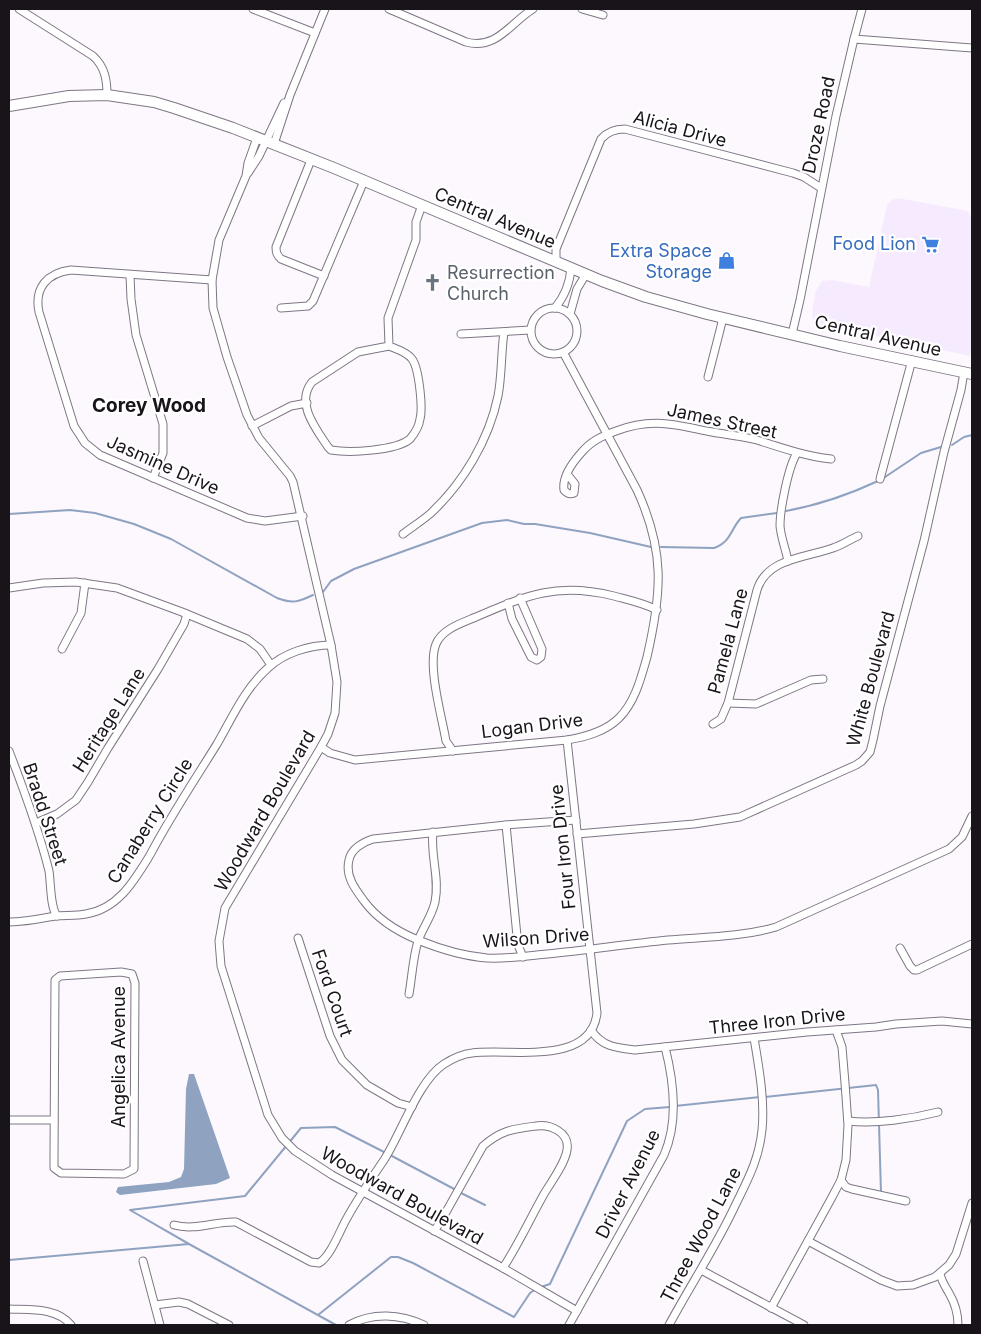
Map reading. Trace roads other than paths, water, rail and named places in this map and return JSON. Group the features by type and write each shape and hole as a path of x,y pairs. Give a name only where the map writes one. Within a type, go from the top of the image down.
{"street":[{"path":"22,9 100,62 107,83 107,95"},
{"path":"253,9 316,33"},
{"name":"Woodward Boulevard","path":"325,9 290,95 246,177 219,240 212,280 213,308 217,324 244,407 259,438 290,476 302,516 308,550 314,568 331,645 337,682 337,698 328,734 226,908 219,941 219,958 228,992 272,1123 282,1138 301,1156 577,1311"},
{"path":"389,9 466,42 479,44 496,39 532,9"},
{"path":"582,9 603,15"},
{"name":"Droze Road","path":"792,334 836,116 862,9"},
{"path":"854,39 972,48"},
{"name":"Central Avenue","path":"9,106 69,96 107,95 168,106 266,141 556,262 646,297 719,317 840,346 968,373"},
{"name":"Alicia Drive","path":"556,262 556,249 601,139 619,129 792,173 804,177 821,188"},
{"path":"311,160 276,247 276,255 281,259 324,276"},
{"path":"281,308 308,306 311,304 364,181"},
{"path":"389,346 388,318 416,240 416,222 422,205"},
{"path":"555,308 570,314 576,324 577,336 571,346 563,352 554,354 542,351 534,342 530,330 533,320 540,312 555,308 560,302 570,278 571,268"},
{"name":"Jasmine Drive","path":"212,280 71,270 56,273 50,277 41,286 38,305 69,412 80,438 100,455 253,520 276,520 302,516"},
{"path":"570,314 577,289 586,274"},
{"path":"130,275 136,335 163,424 163,453 153,478"},
{"path":"708,377 722,322 719,317"},
{"path":"461,334 530,330"},
{"path":"403,534 428,516 448,496 461,479 482,442 497,399 504,332"},
{"path":"389,346 409,355 414,361 418,375 421,416 418,428 408,441 398,446 332,450 310,421 306,403 308,387 312,382 358,352 389,346"},
{"name":"Logan Drive","path":"321,747 338,756 355,760 567,740 588,736 602,730 614,722 628,708 640,681 657,610 657,556 651,526 637,490 563,352"},
{"path":"880,478 912,360"},
{"name":"White Boulevard","path":"577,834 694,824 740,817 856,765 866,757 870,752 880,706 924,541 944,452 961,390 968,373"},
{"path":"252,426 291,406 306,403"},
{"name":"James Street","path":"567,474 579,454 593,441 640,423 665,423 757,440 797,453 831,459"},
{"path":"788,561 780,519 791,467 797,453"},
{"name":"Pamela Lane","path":"713,724 721,719 728,703 759,585 768,571 788,561 832,548 858,536"},
{"path":"9,588 44,583 85,583 117,588 247,639 260,649 272,665"},
{"path":"62,649 80,613 85,583"},
{"path":"453,751 446,741 433,658 436,642 443,634 520,598 544,592 575,589 604,593 642,603 657,610"},
{"path":"508,603 512,619 530,657 537,660 542,657 542,649 520,598"},
{"name":"Heritage Lane","path":"36,823 57,814 76,800 158,669 184,624 187,614"},
{"name":"Canaberry Circle","path":"9,922 91,913 112,904 124,894 150,855 248,690 272,665 286,656 300,650 331,645"},
{"path":"728,703 756,704 811,680 824,679"},
{"name":"Four Iron Drive","path":"567,740 597,1013 595,1024 591,1030"},
{"name":"Bradd Street","path":"9,751 36,823 49,872 54,910 57,916"},
{"name":"Wilson Drive","path":"576,820 506,825 373,839 358,846 349,859 349,876 369,908 390,927 448,951 472,956 523,957 756,932 781,925 949,848 962,837 972,816"},
{"path":"506,825 518,945 523,957"},
{"path":"409,994 418,940 428,922 435,902 436,879 432,846 433,832"},
{"name":"Ford Court","path":"298,938 330,1036 342,1060 367,1085 398,1103 412,1107"},
{"path":"900,948 910,966 917,970 972,944"},
{"name":"Angelica Avenue","path":"121,972 132,974 135,983 134,1169 124,1174 61,1173 54,1168 54,1120 55,980 60,976 121,972"},
{"name":"Three Iron Drive","path":"591,1030 598,1040 614,1047 635,1050 919,1022 942,1021 972,1024"},
{"path":"174,1225 193,1228 222,1222 236,1222 311,1262 320,1263 329,1253 432,1074 444,1064 460,1056 473,1053 551,1052 577,1043 585,1038 591,1030"},
{"path":"771,1308 840,1180 847,1153 848,1121 842,1047 836,1030"},
{"name":"Three Wood Lane","path":"669,1325 743,1191 751,1175 758,1152 762,1129 762,1107 754,1038"},
{"name":"Driver Avenue","path":"569,1325 670,1141 674,1112 668,1061 664,1047"},
{"path":"848,1121 866,1122 922,1116 938,1112"},
{"path":"9,1120 54,1120"},
{"path":"434,1231 483,1146 508,1130 544,1125 555,1128 567,1144 565,1156 503,1268"},
{"path":"840,1180 852,1190 906,1201"},
{"path":"808,1240 881,1280 897,1286 919,1284 940,1274 949,1265 956,1254 972,1203"},
{"path":"142,1260 160,1325"},
{"path":"701,1270 804,1325"},
{"path":"940,1274 958,1314 958,1325"},
{"path":"155,1305 179,1302 188,1304 229,1325"},
{"path":"9,1309 53,1312 71,1325"},
{"path":"349,1325 361,1320 381,1316 409,1319 424,1325"}],"water":[{"path":"189,1074 194,1074 230,1178 216,1184 120,1195 116,1192 118,1187 169,1182 181,1177 184,1169 186,1089"}],"waterway":[{"path":"952,445 964,437 972,435"},
{"path":"882,479 921,453 941,447"},
{"path":"786,511 833,499 878,481"},
{"path":"9,514 70,510 95,513 134,524 171,539 277,598 295,601 313,595"},
{"path":"661,547 714,548 727,539 741,518 777,513"},
{"path":"323,592 331,581 354,569 482,523 507,520 590,533 651,547"},
{"path":"765,1097 876,1085 878,1090 881,1193"},
{"path":"675,1106 760,1097"},
{"path":"541,1287 550,1284 627,1121 645,1109 670,1107"},
{"path":"336,1325 130,1210 245,1196 301,1128 335,1127 386,1153"},
{"path":"390,1155 456,1190"},
{"path":"461,1193 485,1205"},
{"path":"9,1260 189,1244"},
{"path":"318,1315 391,1257 398,1257 413,1263 514,1317 530,1293 536,1289"}],"place":[{"name":"Food Lion","path":"930,244"},
{"name":"Extra Space Storage","path":"726,261"},
{"name":"Resurrection Church","path":"433,283"}],"district":[{"name":"Corey Wood","path":"149,405"}]}
